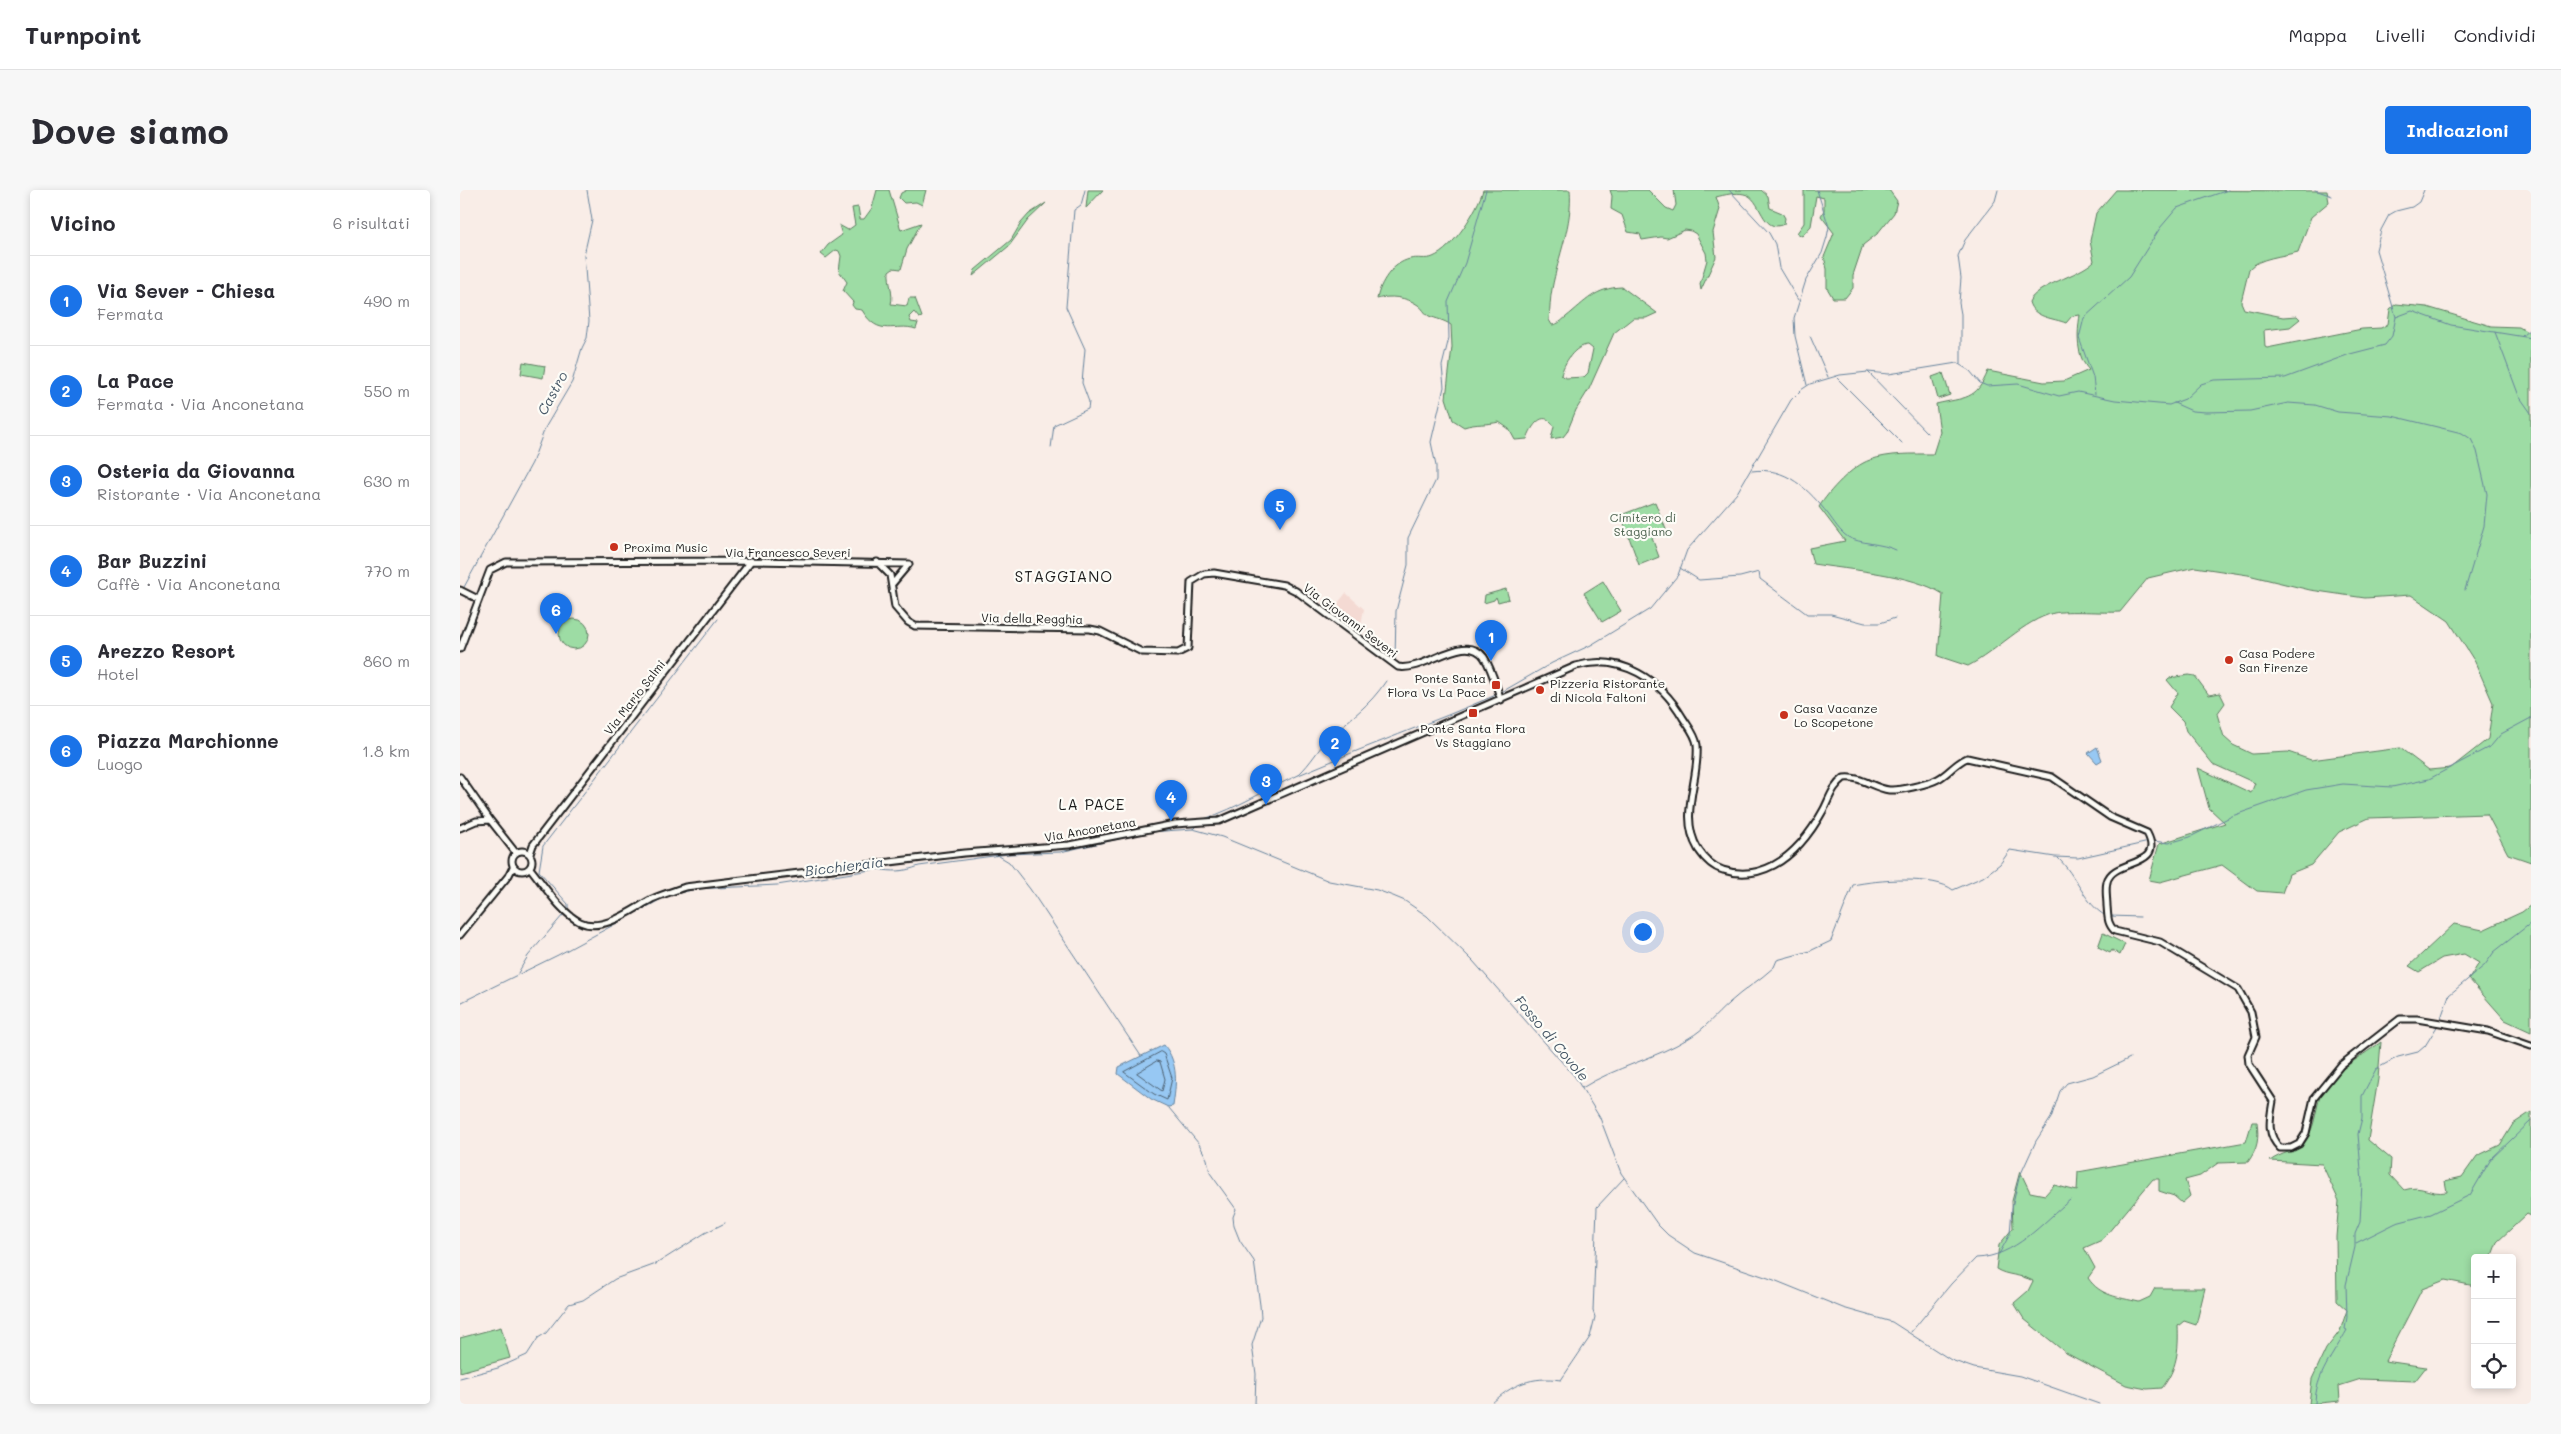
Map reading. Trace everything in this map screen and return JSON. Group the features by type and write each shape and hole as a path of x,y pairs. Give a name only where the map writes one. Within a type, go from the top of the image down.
{"main road":[{"name":"Via Francesco Severi","path":"460,649 490,570 506,562 751,561 909,564 897,576"},
{"name":"Via Mario Salmi","path":"530,854 533,845 751,561"},
{"name":"Via della Regghia","path":"877,562 890,576 893,583 892,594 896,607 908,622 915,626 1090,629 1142,652 1153,653 1183,652 1188,648 1191,582"},
{"path":"890,576 894,563"},
{"path":"893,583 897,576 894,563"},
{"name":"Via Giovanni Severi","path":"1191,582 1204,574 1214,573 1284,585 1296,591 1398,666 1415,666 1458,648 1470,647 1484,658 1500,696"},
{"path":"460,590 478,599"},
{"name":"Via Anconetana","path":"530,868 566,911 579,921 594,924 611,920 653,899 685,887 964,852 1069,845 1175,824 1219,821 1261,804 1500,696 1576,666 1596,662 1612,663 1643,676 1663,689 1691,729 1696,745 1688,822 1693,840 1703,856 1717,868 1735,874 1753,874 1788,857 1805,838 1824,808 1834,787 1844,778 1856,778 1881,789 1892,790 1939,779 1956,763 1966,758 2052,777 2110,817 2141,829 2149,836 2152,845 2147,856 2112,873 2107,881 2108,921 2115,931 2160,942 2238,989 2251,1012 2256,1037 2248,1055 2249,1064 2273,1101 2269,1125 2272,1141 2280,1148 2291,1148 2299,1144 2306,1132 2314,1098 2341,1065 2365,1048 2386,1028 2400,1019 2440,1022 2488,1031 2531,1046"},
{"path":"460,777 516,853"},
{"path":"460,828 476,822 490,820"},
{"name":"Via Mario Salmi","path":"523,851 533,845"},
{"path":"523,851 530,854 532,862 530,868 524,871 515,869 512,858 516,853 523,851"},
{"path":"460,935 515,869"}],"shaded area":[{"path":"1346,593 1364,609 1359,635 1330,613"}],"green space":[{"path":"877,190 889,190 901,230 921,223 907,249 901,269 893,268 889,271 891,304 907,306 909,298 915,298 922,317 919,318 914,312 909,317 911,322 918,323 916,329 908,327 881,327 868,319 862,310 855,309 852,305 853,302 843,291 847,282 839,271 841,256 839,251 836,250 826,258 821,254 828,245 842,235 839,225 848,230 855,225 852,208 858,207 860,219 864,219 872,208"},
{"path":"907,190 926,190 922,205 916,202 904,203 899,198 901,193"},
{"path":"1088,190 1103,190 1086,208"},
{"path":"1483,190 1570,190 1567,228 1551,293 1549,320 1552,325 1560,322 1591,296 1613,288 1622,287 1657,313 1646,318 1633,318 1614,333 1589,389 1563,437 1551,439 1554,426 1546,419 1538,421 1534,425 1527,439 1515,440 1509,429 1499,422 1464,427 1453,420 1446,398 1452,347 1451,325 1429,316 1420,306 1409,300 1392,297 1377,299 1384,280 1392,269 1410,259 1433,257 1449,246 1464,228","holes":["1588,345 1593,349 1588,373 1584,377 1566,378 1561,375 1567,360 1578,348"]},
{"path":"1610,190 1648,190 1666,208 1673,211 1676,205 1674,190 1761,190 1768,196 1770,208 1782,213 1785,218 1784,224 1776,226 1771,224 1766,220 1755,202 1744,194 1716,197 1720,209 1713,232 1716,257 1701,290 1700,284 1707,260 1706,253 1696,234 1685,230 1667,238 1642,240 1640,234 1628,232 1622,215 1611,209 1612,196"},
{"path":"1804,190 1889,190 1897,201 1894,213 1877,234 1863,245 1853,275 1853,288 1845,298 1833,298 1827,288 1827,269 1824,257 1834,233 1821,216 1824,210 1824,198 1816,196 1811,226 1802,236 1797,233 1804,223"},
{"path":"2116,190 2327,191 2329,202 2311,217 2298,252 2258,262 2249,269 2241,302 2244,309 2283,317 2297,316 2300,319 2290,327 2264,330 2265,347 2267,348 2362,329 2381,328 2388,324 2390,309 2396,304 2427,307 2491,326 2519,327 2531,334 2531,862 2508,854 2487,814 2369,818 2339,832 2311,865 2289,874 2282,893 2257,891 2222,865 2160,882 2149,880 2159,844 2225,823 2209,808 2198,768 2251,793 2255,783 2213,764 2186,731 2183,721 2169,707 2178,693 2167,680 2169,678 2195,676 2209,695 2220,693 2225,703 2217,714 2224,737 2233,745 2252,754 2288,752 2311,760 2400,748 2429,770 2451,768 2488,739 2493,703 2475,662 2449,621 2411,595 2365,598 2310,590 2248,575 2195,567 2148,578 2120,612 2060,612 2043,617 2021,629 1968,666 1938,656 1943,594 1930,587 1898,577 1813,564 1809,548 1845,541 1819,507 1823,501 1849,473 1870,460 1893,455 1933,454 1940,432 1936,404 1974,393 1984,381 1988,371 2044,382 2064,381 2089,370 2082,358 2078,344 2080,315 2072,316 2066,323 2039,314 2031,307 2029,302 2040,291 2094,261 2090,241 2096,213"},
{"path":"1046,203 1028,220 1009,246 973,276 975,270 1011,240 1029,214"},
{"path":"523,362 545,366 543,378 521,374"},
{"path":"1943,373 1950,395 1938,399 1932,377"},
{"name":"Cimitero di Staggiano","path":"1655,502 1667,532 1652,538 1659,557 1639,565 1621,515"},
{"path":"1603,581 1621,611 1602,622 1584,593"},
{"path":"1506,589 1509,599 1498,602 1496,597 1494,600 1484,603 1485,595"},
{"path":"574,619 585,623 589,634 585,645 574,649 563,645 559,634 563,623"},
{"path":"2531,905 2531,1032 2505,1020 2469,979 2479,963 2464,954 2442,958 2419,972 2409,966 2454,924 2483,930 2522,912"},
{"path":"2103,933 2125,944 2120,955 2112,950 2110,953 2098,947"},
{"path":"2381,1042 2378,1079 2368,1140 2391,1159 2390,1175 2404,1190 2416,1188 2440,1193 2447,1192 2445,1181 2462,1177 2477,1156 2500,1145 2513,1124 2531,1112 2531,1216 2527,1214 2497,1242 2492,1254 2471,1254 2471,1285 2445,1280 2422,1289 2385,1361 2426,1367 2415,1381 2361,1379 2339,1386 2340,1401 2309,1404 2312,1379 2326,1349 2340,1331 2347,1310 2337,1301 2336,1237 2339,1201 2322,1164 2270,1161 2297,1148 2303,1143 2314,1123 2324,1087 2341,1070"},
{"path":"2252,1122 2257,1122 2258,1138 2256,1148 2248,1162 2218,1163 2200,1176 2185,1180 2190,1196 2182,1203 2174,1196 2159,1191 2159,1179 2153,1179 2102,1240 2084,1248 2095,1268 2088,1278 2098,1289 2110,1295 2139,1302 2150,1297 2155,1288 2205,1288 2196,1325 2184,1321 2178,1326 2176,1359 2171,1374 2162,1388 2147,1389 2126,1385 2066,1353 2024,1319 2014,1303 2028,1291 2033,1281 1996,1269 1999,1245 2013,1228 2012,1201 2020,1171 2030,1192 2045,1195 2054,1185 2077,1191 2078,1172 2246,1142"},
{"path":"501,1327 510,1358 460,1372 460,1338"}],"water":[{"path":"2097,747 2102,760 2097,763 2088,753"},
{"path":"1164,1045 1172,1059 1175,1074 1173,1106 1168,1107 1151,1099 1118,1074 1119,1067"}],"waterway":[{"name":"Castro","path":"463,589 532,463 545,428 572,382 582,348 587,338 589,321 584,255 592,220 587,190"},
{"path":"1051,448 1054,425 1088,409 1089,402 1082,383 1085,349 1066,307 1074,210 1081,205 1085,190"},
{"path":"1395,660 1396,611 1408,565 1408,538 1436,480 1436,466 1431,442 1444,387 1442,366 1449,338 1448,302 1465,263 1486,190"},
{"path":"1729,190 1769,233 1775,244 1779,268 1798,300"},
{"path":"1807,385 1795,336 1794,318 1806,280 1822,253 1829,227 1817,190"},
{"path":"1961,364 1961,314 1959,303 1961,278 1958,256 1965,240 1995,201 1998,190"},
{"path":"2095,394 2093,377 2079,338 2084,318 2129,277 2160,228 2177,208 2228,190"},
{"path":"2315,190 2332,196"},
{"path":"1500,693 1552,663 1591,645 1650,609 1678,575 1687,550 1737,493 1791,400 1810,384 1840,375 1868,372 1889,374 1957,363 1970,371 1980,383 1987,386 2018,384 2059,396 2078,392 2115,400 2169,405 2185,399 2201,384 2214,380 2285,378 2350,354 2385,345 2392,336 2396,317 2376,250 2381,230 2389,215 2412,207 2419,202 2424,190"},
{"path":"2396,317 2412,311 2451,325 2531,338"},
{"path":"2522,336 2531,328"},
{"path":"2495,332 2519,396 2531,413"},
{"path":"1810,336 1828,377"},
{"path":"1868,372 1927,433"},
{"path":"1835,376 1902,443"},
{"path":"2174,403 2192,411 2206,412 2250,411 2288,403 2315,405 2338,412 2392,416 2462,433 2471,439 2477,451 2487,494 2484,526 2465,590"},
{"path":"1752,471 1764,470 1786,476 1813,496 1840,530 1848,537 1896,550"},
{"path":"1680,568 1699,580 1740,577 1759,572 1760,579 1807,614 1831,614 1865,623 1880,623 1895,618"},
{"path":"568,908 568,904 539,871 543,846 718,619"},
{"path":"1299,774 1329,738 1366,705 1386,681"},
{"path":"1204,819 1325,764 1496,695"},
{"path":"2153,841 2169,843 2190,837 2232,816 2306,790 2343,784 2392,787 2429,779 2491,746 2501,734 2531,718"},
{"name":"Bicchieraia","path":"460,1003 558,955 667,896 696,889 777,885 877,869 903,870 919,866 1008,854 1060,852 1150,832 1193,829 1197,825"},
{"name":"Fosso di Covole","path":"1193,829 1222,837 1329,881 1377,890 1405,901 1427,916 1473,961 1575,1077 1600,1118 1621,1173 1658,1225 1668,1235 1695,1253 1774,1280 1843,1308 1892,1322 1951,1360 1974,1368 2020,1376 2099,1404"},
{"path":"1582,1088 1608,1074 1663,1052 1689,1038 1705,1026 1734,998 1774,967 1777,960 1810,951 1831,941 1853,885 1905,880 1933,882 1953,890 1983,877 2000,864 2010,850 2055,857 2078,858 2149,842"},
{"path":"999,856 1009,862 1030,889 1141,1056"},
{"path":"2058,858 2092,905 2106,916"},
{"path":"518,973 528,956 563,915"},
{"path":"2110,916 2140,917"},
{"path":"2440,1021 2449,995 2485,965 2494,952 2531,923"},
{"path":"2315,1404 2318,1384 2322,1374 2347,1330 2345,1329 2347,1317 2346,1285 2355,1247 2355,1234 2360,1222 2362,1182 2358,1134 2362,1118 2362,1096 2376,1069 2398,1057 2418,1052 2425,1046 2438,1025"},
{"path":"1999,1254 2010,1234 2012,1208 2019,1178 2036,1141 2051,1118 2060,1091 2067,1083 2093,1076 2130,1058"},
{"path":"1169,1108 1199,1144 1207,1159 1210,1173 1236,1209 1233,1217 1234,1226 1240,1241 1254,1261 1261,1317 1252,1345 1256,1374 1255,1404"},
{"path":"2356,1243 2396,1223 2431,1214 2470,1195 2491,1159 2531,1121"},
{"path":"1491,1404 1507,1391 1523,1383 1541,1379 1561,1380 1590,1337 1595,1317 1593,1311 1597,1207 1624,1178"},
{"path":"1911,1332 1951,1284 1976,1258 2003,1252 2015,1245 2070,1200"},
{"path":"460,1378 498,1368 527,1355 538,1338 546,1333 569,1304 583,1300 615,1279 656,1264 705,1233 725,1223"}],"place":[{"name":"Arezzo Resort","path":"1280,530"},
{"name":"Proxima Music","path":"614,547"},
{"name":"Piazza Marchionne","path":"556,634"},
{"name":"Casa Podere San Firenze","path":"2229,660"},
{"name":"Via Sever - Chiesa","path":"1491,661"},
{"name":"Ponte Santa Flora Vs La Pace","path":"1496,685"},
{"name":"Pizzeria Ristorante di Nicola Faltoni","path":"1540,690"},
{"name":"Ponte Santa Flora Vs Staggiano","path":"1473,713"},
{"name":"Casa Vacanze Lo Scopetone","path":"1784,715"},
{"name":"La Pace","path":"1335,767"},
{"name":"Osteria da Giovanna","path":"1266,805"},
{"name":"Bar Buzzini","path":"1171,821"}],"district":[{"name":"STAGGIANO","path":"1064,576"},
{"name":"LA PACE","path":"1092,804"}]}
